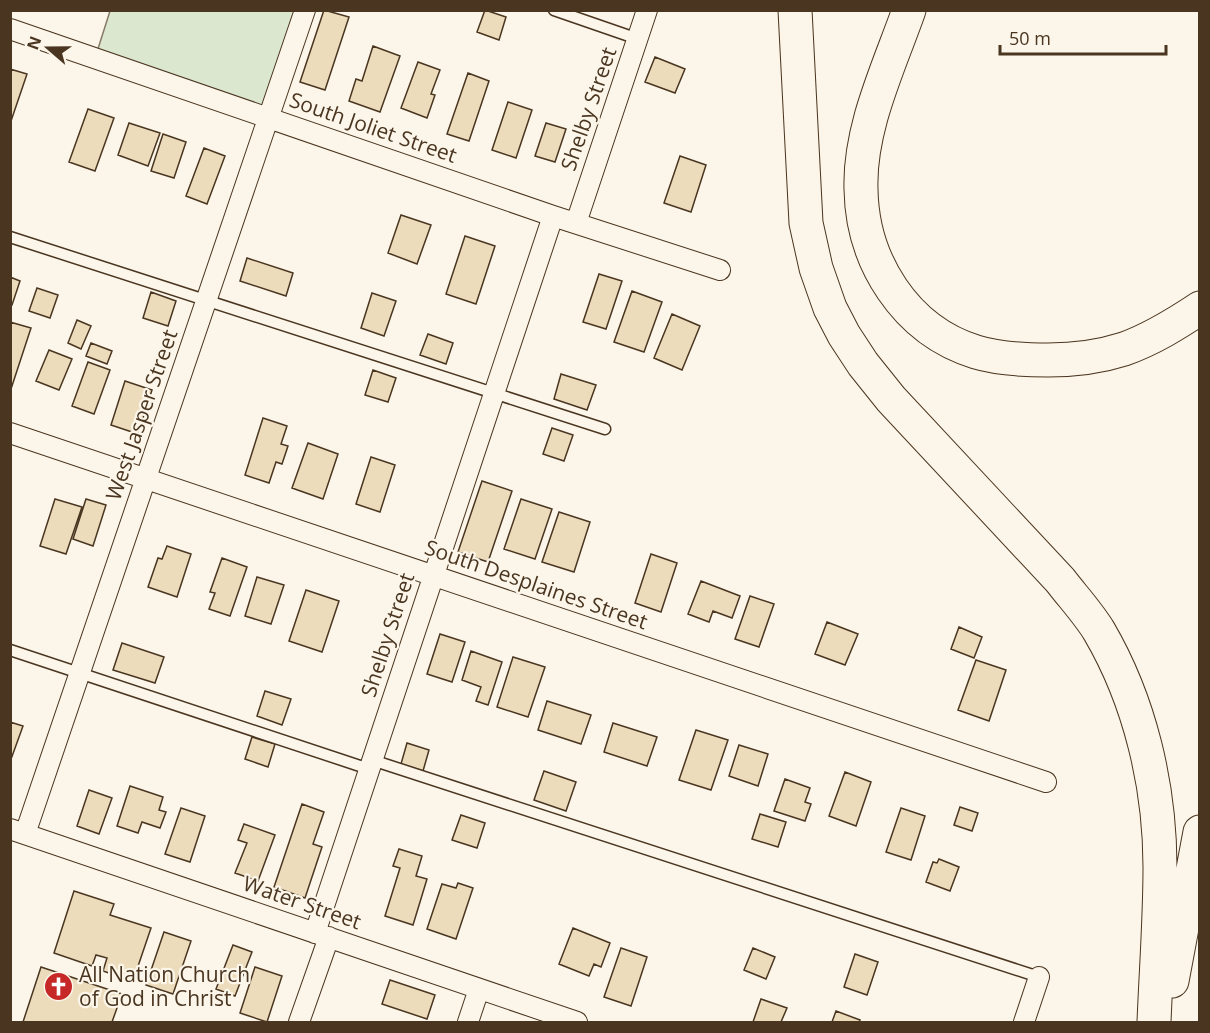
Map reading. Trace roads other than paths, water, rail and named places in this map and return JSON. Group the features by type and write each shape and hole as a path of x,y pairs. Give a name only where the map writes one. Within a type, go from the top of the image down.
{"highway":[{"path":"795,10 806,223 816,268 830,308 863,364 891,399 1060,580 1083,608 1099,631 1136,711 1151,777 1160,866 1154,1023"},
{"path":"909,10 868,129 862,158 861,189 863,216 878,267 907,309 931,330 976,352 1006,358 1058,360 1095,356 1124,349 1176,324 1200,308"},
{"path":"1165,1023 1200,832"}],"street":[{"name":"West Jasper Street","path":"18,832 79,675 305,10"},
{"name":"Shelby Street","path":"576,223 647,10"},
{"name":"South Joliet Street","path":"10,29 553,216 720,270"},
{"name":"Shelby Street","path":"299,1023 371,764 553,216"},
{"name":"South Desplaines Street","path":"10,434 1046,782"},
{"name":"Water Street","path":"18,832 578,1023"},
{"path":"1024,1023 1040,977"},
{"path":"468,1023 479,989"}],"lane":[{"path":"554,10 638,39"},
{"path":"10,237 605,429"},
{"path":"10,650 79,675 371,764 1040,977"}],"place":[{"name":"All Nation Church of God in Christ","path":"58,987"}]}
